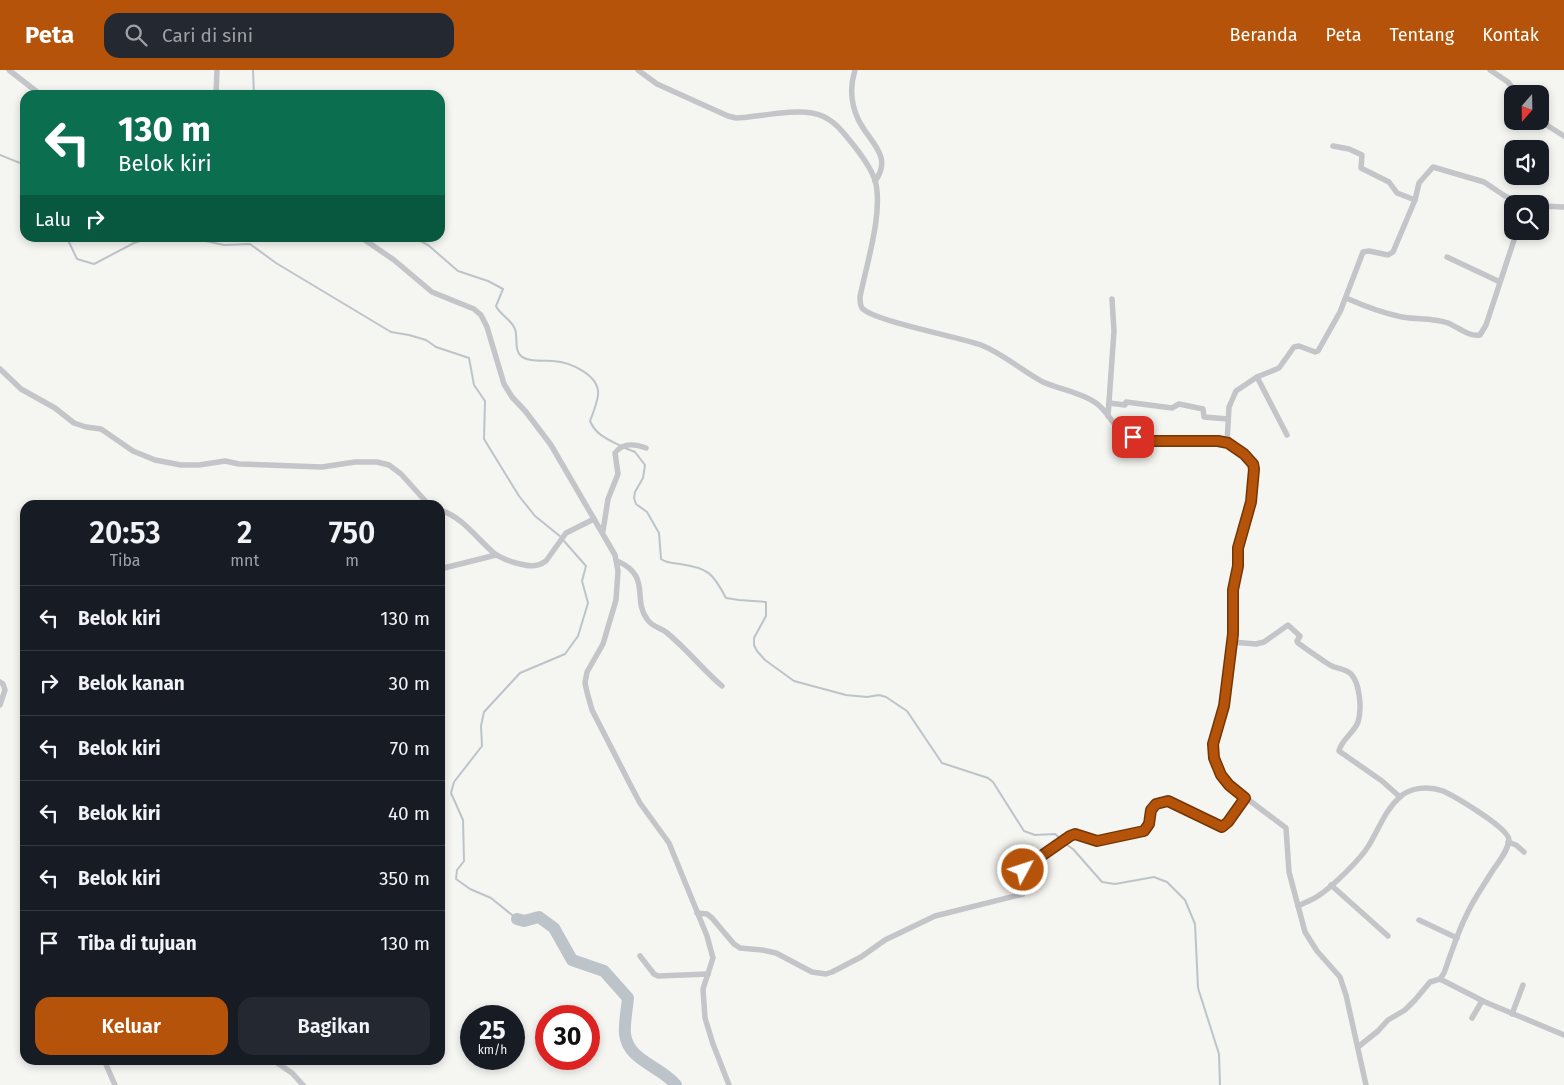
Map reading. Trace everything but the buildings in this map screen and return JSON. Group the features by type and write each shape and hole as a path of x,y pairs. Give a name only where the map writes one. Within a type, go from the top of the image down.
{"street":[{"path":"9,70 35,90"},
{"path":"216,90 217,70"},
{"path":"638,70 657,84 728,116 736,118 754,117 797,112 820,115 836,124 860,153 875,181 876,217 860,297 862,308 878,317 981,345 1045,383 1090,400 1102,407 1112,422 1124,433 1142,440 1218,441 1228,443 1250,459 1254,469 1251,502 1238,548 1238,566 1233,590 1232,642 1223,712 1215,736 1213,751 1221,775 1229,785 1286,828 1289,872 1305,932 1312,944 1340,977 1366,1085"},
{"path":"855,70 852,90 854,105 862,126 878,149 882,164 875,181"},
{"path":"1490,70 1510,85"},
{"path":"1549,127 1564,136"},
{"path":"1333,146 1362,154 1361,168 1389,182 1397,193 1416,200"},
{"path":"1228,443 1228,419 1231,400 1236,391 1257,377 1278,368 1297,346 1314,352 1318,350 1346,298 1363,252 1367,250 1388,255 1392,253 1416,200 1419,183 1432,167 1484,182 1504,195"},
{"path":"1549,207 1564,208"},
{"path":"1346,298 1371,309 1400,316 1431,318 1478,336 1482,333 1486,324 1514,240"},
{"path":"368,242 394,260 432,292 474,309 481,315 487,326 504,384 512,397 551,445 602,531 617,561 616,600 603,644 587,672 585,683 592,710 640,803 669,843 697,913 702,920 711,947 713,960 702,994 705,1018 729,1085"},
{"path":"1447,257 1500,282"},
{"path":"1108,416 1114,331 1112,299"},
{"path":"0,369 21,389 55,408 74,423 101,429 133,451 155,460 181,465 199,465 225,461 239,464 322,467 355,462 378,462 389,465 401,474 424,500"},
{"path":"1257,377 1287,435"},
{"path":"1109,403 1125,404 1126,402 1172,408 1179,404 1203,409 1204,417 1228,419"},
{"path":"602,531 608,499 618,474 615,453 619,448 627,445 636,444 646,448"},
{"path":"445,511 461,522 496,555 524,565 536,566 546,560 566,532 594,518"},
{"path":"445,568 496,555"},
{"path":"617,561 625,564 634,574 640,587 644,614 648,622 665,632 722,686"},
{"path":"1232,642 1256,644 1264,642 1288,625 1300,636 1297,641 1298,643 1331,666 1349,672 1354,678 1358,691 1359,716 1354,730 1339,751 1387,784 1400,797"},
{"path":"0,682 4,684 6,690 0,705"},
{"path":"1298,906 1318,896 1368,848 1386,814 1400,797 1409,790 1432,789 1442,791 1469,806 1507,835 1508,842 1504,854 1465,916 1444,973 1440,978 1430,982 1405,1010 1388,1020 1358,1047"},
{"path":"697,913 707,914 712,918 734,944 740,948 776,953 812,972 826,974 861,957 885,940 935,916 1023,894 1026,888 1024,868 1059,842 1075,834 1097,841 1141,832 1148,827 1151,810 1156,804 1163,802 1177,805 1187,812 1223,827 1245,798"},
{"path":"1508,842 1516,845 1524,852"},
{"path":"1331,885 1388,936"},
{"path":"1419,920 1457,938"},
{"path":"640,956 654,974 658,976 708,974"},
{"path":"1440,978 1482,1001 1564,1035"},
{"path":"1512,1014 1523,985"},
{"path":"1472,1018 1482,1001"},
{"path":"106,1065 116,1085"},
{"path":"280,1065 292,1073 301,1084"}],"waterway":[{"path":"253,70 254,90"},
{"path":"0,155 20,163"},
{"path":"69,242 77,259 94,264 137,242"},
{"path":"210,242 224,245 250,244 276,263 391,332 426,340 436,347 469,358 474,385 485,401 484,439 519,496 535,516 561,537"},
{"path":"422,242 458,271 488,281 503,289 496,306 515,329 517,350 523,358 567,364 583,371 594,381 598,395 590,421 592,426 607,439 621,446"},
{"path":"625,448 635,452 645,465 643,478 635,492 634,498 636,504 647,512 659,533 661,559 667,562 697,567 709,573 726,598 766,602 766,616 754,638 754,645 765,660 794,681 846,695 867,697 879,695 886,697 907,711 942,763 988,778 993,782 1024,831 1035,835 1055,834 1061,839"},
{"path":"517,919 491,898 470,889 456,879 457,870 464,861 463,820 451,793 454,782 482,746 481,726 484,712 520,673 565,654 578,636 588,603 582,581 586,566 564,541"},
{"path":"1064,843 1073,849 1102,882 1115,884 1154,877 1167,882 1185,900 1195,924 1198,988 1219,1054 1220,1085"},
{"path":"517,919 524,921 539,917 554,928 572,960 604,971 628,998 625,1034 627,1043 632,1051 670,1078 676,1085"}],"route":[{"path":"1023,870 1059,842 1075,834 1097,841 1144,831 1149,824 1151,810 1159,803 1168,801 1187,812 1223,827 1245,798 1229,785 1218,770 1214,758 1213,744 1224,706 1233,634 1233,590 1238,566 1238,548 1251,502 1254,478 1253,464 1250,459 1228,443 1218,441 1152,441 1133,437"}]}
